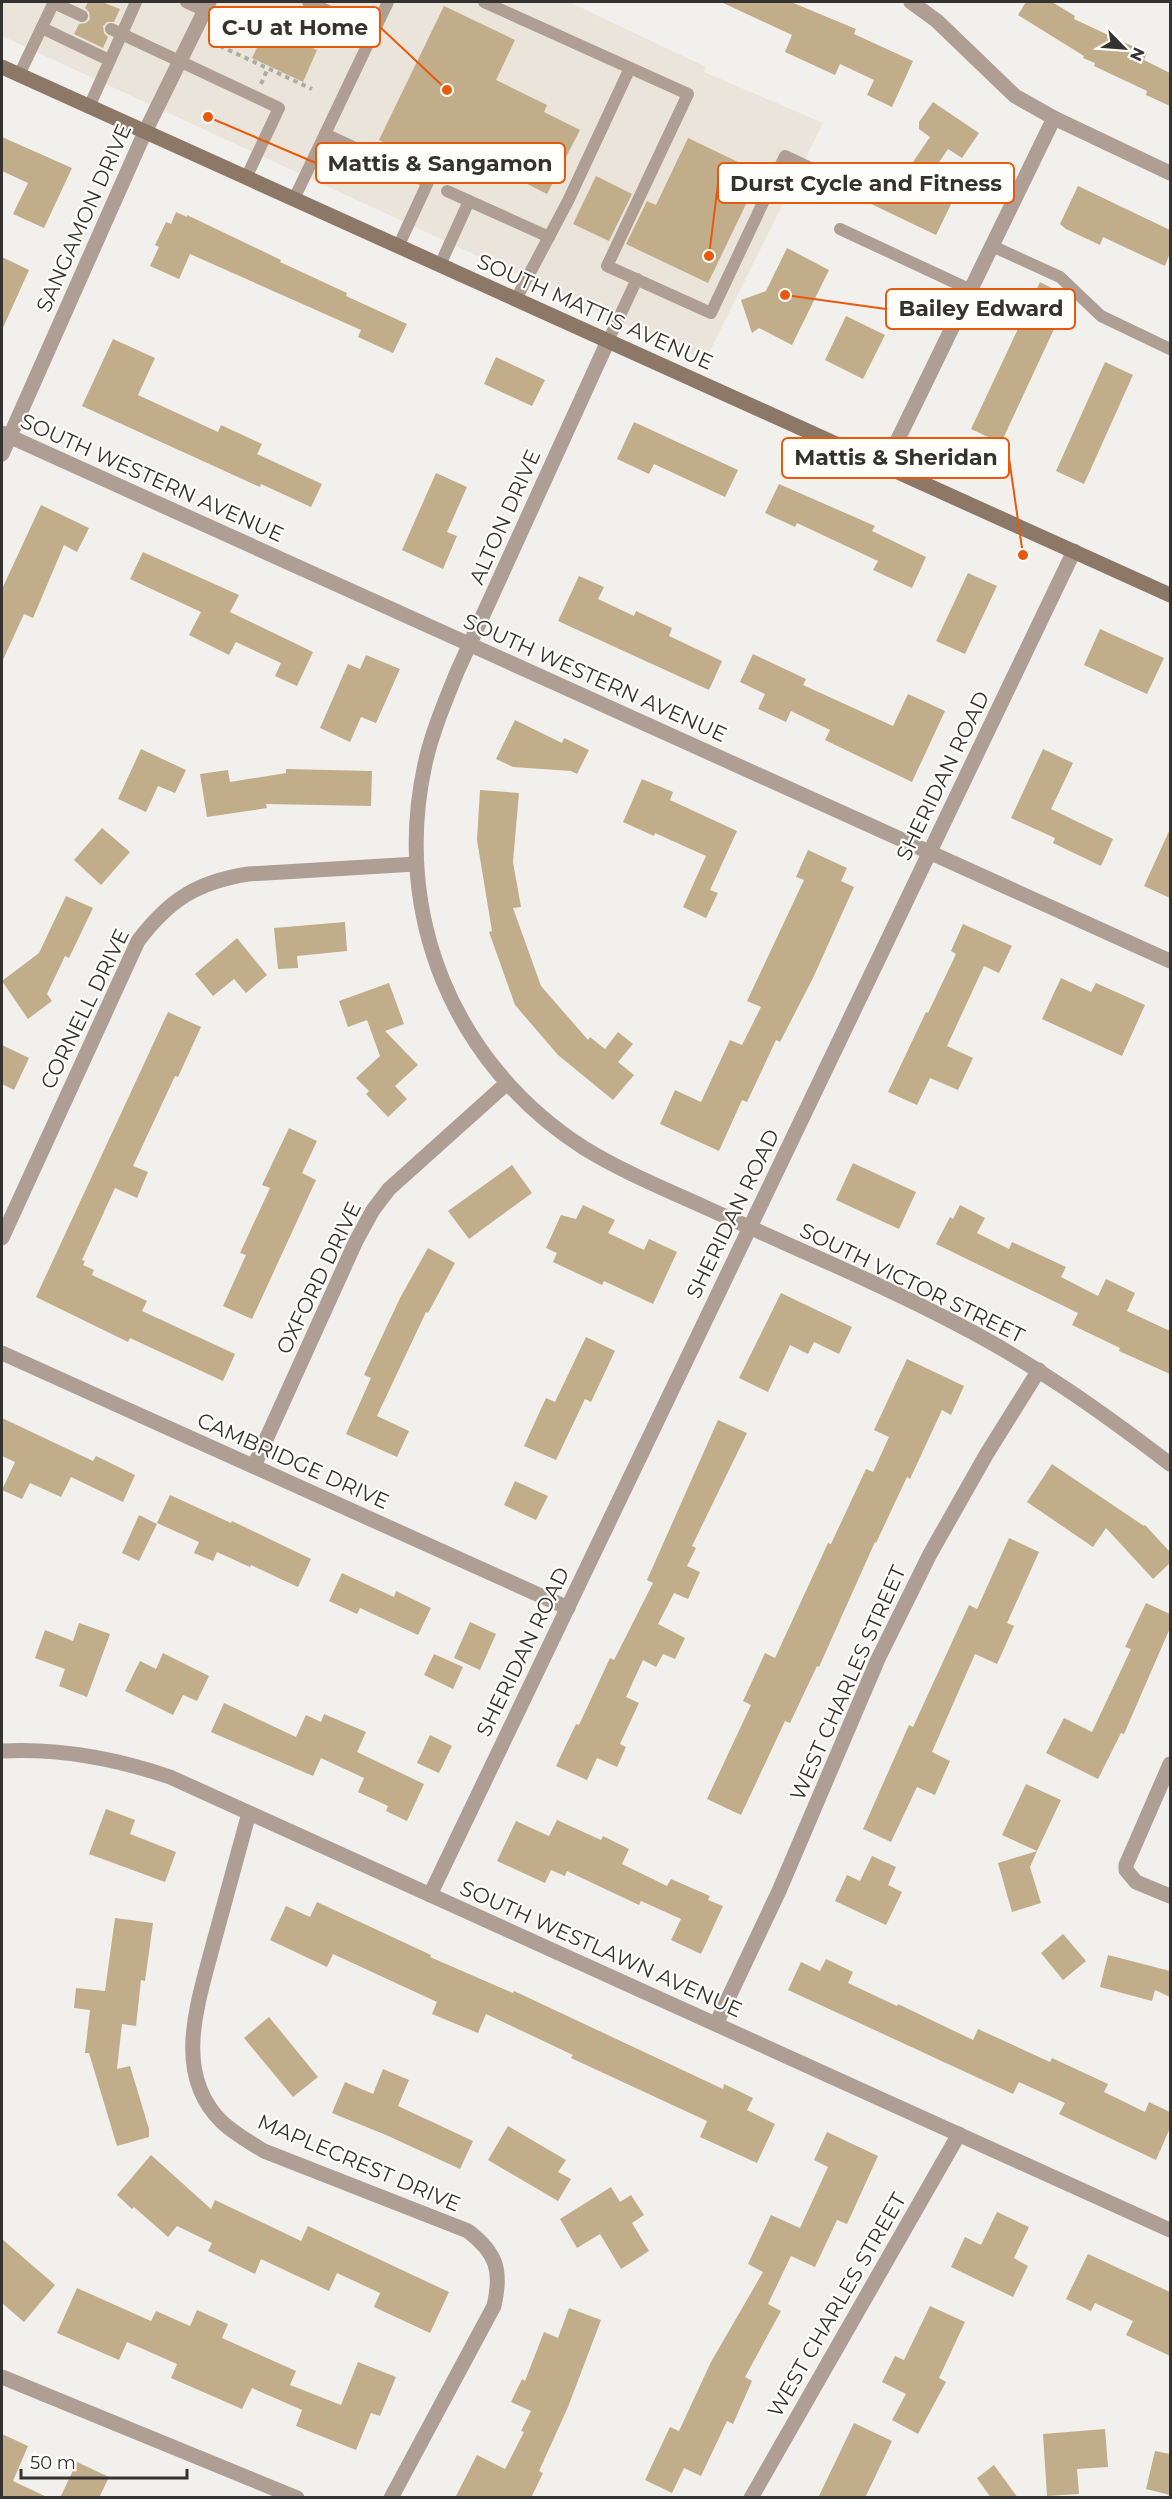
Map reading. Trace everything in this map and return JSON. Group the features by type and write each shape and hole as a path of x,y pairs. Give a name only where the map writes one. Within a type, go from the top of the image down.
{"main road":[{"name":"SOUTH MATTIS AVENUE","path":"2,67 1170,595"}],"street":[{"path":"911,2 937,21 1015,96 1054,118 1170,173"},
{"name":"SANGAMON DRIVE","path":"2,454 5,435 145,132 207,6"},
{"path":"885,466 1054,118"},
{"name":"ALTON DRIVE","path":"608,341 436,725 425,763 417,814 416,864 422,917 438,970 472,1038 507,1083 537,1112 583,1148 638,1177 750,1228"},
{"name":"SOUTH WESTERN AVENUE","path":"5,435 1170,961"},
{"name":"SHERIDAN ROAD","path":"430,1895 1074,552"},
{"name":"CORNELL DRIVE","path":"2,1238 138,941 155,918 174,902 197,888 224,877 416,864"},
{"name":"OXFORD DRIVE","path":"254,1466 356,1241 373,1210 389,1189 507,1083"},
{"name":"SOUTH VICTOR STREET","path":"750,1228 957,1324 1040,1370 1101,1411 1170,1464"},
{"name":"CAMBRIDGE DRIVE","path":"2,1353 568,1608"},
{"name":"WEST CHARLES STREET","path":"716,2024 779,1891 878,1659 909,1596 986,1455 1040,1370"},
{"name":"SOUTH WESTLAWN AVENUE","path":"2,1751 34,1750 71,1753 127,1763 170,1777 1170,2230"},
{"path":"1170,1764 1126,1865 1128,1875 1136,1882 1170,1896"},
{"name":"MAPLECREST DRIVE","path":"249,1813 197,2006 191,2043 198,2084 208,2104 221,2121 236,2134 264,2151 468,2231 487,2248 497,2268 499,2285 494,2306 391,2498"},
{"name":"WEST CHARLES STREET","path":"751,2498 959,2134"},
{"path":"2,2377 297,2498"}],"lane":[{"path":"19,75 54,2 82,16"},
{"path":"186,2 207,6"},
{"path":"308,2 335,14"},
{"path":"294,199 388,2"},
{"path":"484,2 688,94 607,266 711,313 785,156 840,182"},
{"path":"89,107 109,60 116,31 132,3"},
{"path":"42,28 109,60"},
{"path":"116,31 279,108 246,177"},
{"path":"516,299 549,237 630,68"},
{"path":"325,134 428,182 398,247"},
{"path":"447,191 549,237"},
{"path":"440,265 469,201"},
{"path":"840,229 971,290"},
{"path":"992,246 1060,277 1101,316 1170,349"},
{"path":"608,341 636,279"}],"path":[{"path":"220,46 312,89"}],"shaded area":[{"path":"2,2 569,2 706,67 704,72 823,123 705,361 2,36"}],"building":[{"path":"88,2 102,2 120,9 114,22 107,22 103,26 104,33 108,37 103,48 74,34 79,24 86,23 90,19 89,12 85,8"},
{"path":"721,2 791,2 856,29 854,34 913,61 892,107 867,95 874,80 840,64 835,75 785,52 792,35"},
{"path":"1026,2 1052,2 1075,16 1074,19 1147,53 1144,60 1170,73 1170,106 1146,95 1147,91 1094,66 1095,63 1083,58 1084,56 1018,15"},
{"path":"444,6 515,40 496,80 547,105 544,112 580,130 547,194 462,151 450,175 379,140"},
{"path":"267,27 317,50 303,82 252,58"},
{"path":"933,102 979,133 962,158 948,149 927,180 956,194 936,235 865,201 891,163 907,171 930,137 919,129 919,122"},
{"path":"2,137 72,168 44,228 13,214 28,183 2,171"},
{"path":"688,138 761,173 708,283 626,244 647,201 656,205"},
{"path":"596,176 632,194 609,241 573,224"},
{"path":"1078,186 1170,230 1170,253 1165,266 1103,237 1100,245 1060,224"},
{"path":"176,212 187,217 187,215 281,260 280,262 347,293 346,296 407,324 393,353 358,337 361,330 190,254 179,279 150,266 159,247 155,245 166,222 171,224"},
{"path":"787,248 829,270 792,345 759,328 752,333 741,300 766,291"},
{"path":"2,257 29,270 2,330"},
{"path":"1040,282 1069,297 1001,443 971,429"},
{"path":"846,316 885,335 863,379 825,360"},
{"path":"113,339 155,358 138,395 218,432 221,425 262,444 257,454 322,484 311,507 261,484 260,487 82,406"},
{"path":"496,357 545,380 532,406 484,384"},
{"path":"1105,362 1133,375 1084,484 1056,471"},
{"path":"634,422 738,470 725,497 654,464 649,474 617,459"},
{"path":"436,473 467,487 447,532 457,536 443,569 402,550"},
{"path":"779,484 875,526 872,531 926,557 912,588 873,570 878,561 797,523 795,527 765,513"},
{"path":"41,505 89,528 77,552 64,545 33,618 24,614 2,662 2,589"},
{"path":"143,552 239,595 230,612 313,652 297,686 275,676 281,663 236,642 229,655 189,635 201,612 130,579"},
{"path":"968,573 997,586 965,654 936,641"},
{"path":"579,576 604,587 598,599 634,616 636,611 672,628 669,636 722,661 709,690 558,621"},
{"path":"1100,629 1164,658 1147,694 1084,665"},
{"path":"753,654 806,679 803,685 893,726 908,694 945,711 912,782 825,740 830,730 791,711 786,722 758,709 765,694 740,682"},
{"path":"366,655 400,669 376,723 361,717 350,742 320,728 348,664 360,669"},
{"path":"515,720 562,743 564,738 589,750 577,774 571,771 513,767 496,759"},
{"path":"141,749 186,770 175,793 158,786 146,812 118,799"},
{"path":"1043,749 1073,763 1051,809 1113,839 1101,866 1053,843 1055,838 1011,818"},
{"path":"286,769 372,771 371,806 266,804 267,808 207,817 200,774 228,770 230,782 286,773"},
{"path":"642,779 673,792 670,800 737,831 710,890 718,893 706,918 683,907 706,856 655,833 654,836 623,822"},
{"path":"480,790 519,793 513,862 521,907 513,908 541,986 588,1040 590,1037 605,1049 618,1032 633,1044 618,1062 634,1075 613,1100 558,1055 515,1005 489,932 492,931 477,840"},
{"path":"102,828 130,852 101,885 74,860"},
{"path":"1170,829 1170,898 1144,886"},
{"path":"808,850 847,868 841,881 854,887 813,978 780,1042 776,1040 747,1102 742,1100 719,1151 660,1124 675,1090 701,1102 730,1040 742,1045 761,1007 747,1001 804,880 796,877"},
{"path":"66,896 93,908 69,958 65,956 47,994 52,1001 28,1019 2,981 39,953"},
{"path":"345,922 347,951 297,956 298,968 278,969 274,928"},
{"path":"963,924 1012,946 999,973 984,966 947,1046 973,1058 958,1090 930,1078 917,1105 888,1092 956,954 951,951"},
{"path":"237,938 267,975 246,993 234,979 213,996 195,974"},
{"path":"1061,978 1091,992 1096,983 1145,1005 1122,1056 1042,1019"},
{"path":"389,983 404,1024 385,1031 418,1065 395,1086 407,1099 388,1117 366,1094 369,1091 356,1078 380,1056 367,1020 348,1027 339,1001"},
{"path":"168,1012 201,1027 178,1077 175,1076 133,1166 148,1172 137,1198 115,1188 82,1260 85,1261 83,1265 94,1270 92,1275 147,1301 142,1311 235,1354 223,1381 130,1338 128,1342 36,1297"},
{"path":"2,1045 29,1058 14,1090 2,1084"},
{"path":"289,1128 317,1141 302,1173 316,1180 252,1319 223,1306 246,1255 240,1253 270,1188 262,1185"},
{"path":"853,1163 916,1192 899,1229 836,1200"},
{"path":"512,1165 532,1193 469,1239 448,1211"},
{"path":"583,1205 615,1220 608,1233 644,1250 649,1239 677,1252 653,1304 604,1281 602,1285 553,1262 557,1253 546,1248 561,1215 576,1219"},
{"path":"960,1205 985,1218 977,1233 1009,1249 1012,1242 1066,1267 1061,1277 1098,1296 1106,1279 1135,1293 1127,1311 1170,1331 1170,1374 1119,1351 1120,1348 1072,1325 1078,1313 936,1244 950,1217 953,1219"},
{"path":"428,1248 455,1263 428,1313 426,1312 377,1416 409,1431 397,1457 346,1434 371,1378 364,1375 400,1298"},
{"path":"781,1293 852,1327 839,1354 814,1342 808,1354 790,1345 768,1392 739,1378"},
{"path":"586,1337 615,1351 591,1402 585,1399 556,1460 524,1446 546,1398 555,1402"},
{"path":"907,1359 964,1386 951,1415 942,1410 910,1479 907,1477 819,1667 817,1666 790,1723 785,1721 741,1815 707,1799 751,1705 743,1701 765,1653 775,1658 828,1543 831,1544 866,1469 873,1472 889,1437 874,1430"},
{"path":"2,1418 93,1461 96,1456 135,1475 123,1502 71,1477 61,1497 30,1483 22,1499 2,1490 15,1462 2,1456"},
{"path":"718,1420 747,1433 692,1546 696,1548 687,1566 700,1572 688,1599 674,1593 658,1624 685,1638 675,1659 663,1654 656,1667 643,1660 626,1697 639,1703 620,1744 626,1747 617,1767 597,1758 587,1780 556,1766 576,1724 579,1725 610,1658 614,1660 653,1583 647,1580"},
{"path":"1052,1464 1145,1525 1170,1552 1170,1563 1153,1579 1106,1528 1093,1547 1027,1502"},
{"path":"515,1481 548,1496 536,1520 504,1505"},
{"path":"170,1495 231,1523 232,1521 311,1559 298,1587 217,1552 213,1561 194,1553 199,1542 157,1523"},
{"path":"139,1515 157,1524 139,1561 122,1553"},
{"path":"1009,1538 1039,1552 1007,1623 1014,1626 997,1664 975,1654 932,1752 950,1761 935,1795 917,1787 891,1842 863,1829 909,1725 913,1727 969,1605 977,1609"},
{"path":"342,1573 394,1597 396,1591 431,1608 418,1635 360,1608 357,1614 329,1601"},
{"path":"1146,1603 1170,1614 1170,1628 1124,1734 1121,1733 1098,1779 1046,1753 1064,1718 1092,1732 1131,1649 1125,1647"},
{"path":"470,1622 496,1634 480,1670 454,1658"},
{"path":"79,1623 110,1634 87,1697 59,1686 65,1669 35,1658 45,1630 73,1641"},
{"path":"163,1653 209,1676 197,1701 183,1695 173,1715 125,1691 140,1661 156,1669"},
{"path":"434,1654 463,1667 453,1689 424,1675"},
{"path":"224,1703 296,1737 306,1715 321,1722 324,1714 366,1732 357,1752 424,1784 407,1821 386,1811 388,1806 358,1792 364,1778 321,1758 313,1776 211,1732"},
{"path":"430,1735 452,1746 439,1773 417,1763"},
{"path":"1026,1784 1061,1800 1037,1851 1002,1835"},
{"path":"106,1809 135,1820 130,1834 176,1852 165,1882 89,1854"},
{"path":"557,1820 601,1840 603,1836 629,1849 622,1864 667,1886 671,1879 710,1896 708,1900 723,1906 701,1954 671,1940 681,1919 641,1901 639,1905 567,1871 565,1876 551,1870 545,1883 497,1861 516,1821 549,1836"},
{"path":"1037,1851 1030,1867 1041,1903 1012,1912 998,1863"},
{"path":"872,1856 896,1867 888,1885 902,1892 886,1925 835,1901 847,1875 860,1881"},
{"path":"317,1902 431,1955 430,1957 513,1993 514,1991 723,2089 724,2084 753,2098 747,2110 775,2124 757,2163 700,2137 707,2121 571,2058 573,2055 486,2014 478,2033 432,2014 437,2002 333,1954 327,1967 270,1940 286,1906 310,1917"},
{"path":"115,1918 153,1923 145,1981 141,1980 136,2026 122,2024 117,2069 130,2066 149,2129 149,2137 117,2146 89,2053 85,2053 90,2010 74,2008 76,1988 105,1991"},
{"path":"1063,1934 1086,1961 1063,1980 1041,1953"},
{"path":"1108,1955 1170,1971 1170,1997 1155,1990 1152,2001 1100,1987"},
{"path":"826,1959 853,1972 848,1983 973,2040 978,2029 1050,2062 1052,2058 1108,2084 1104,2092 1145,2112 1149,2102 1170,2112 1170,2128 1156,2160 1059,2114 1065,2103 1019,2082 1013,2094 788,1990 801,1962 820,1971"},
{"path":"269,2017 318,2077 293,2097 244,2038"},
{"path":"383,2069 409,2080 398,2106 473,2141 460,2169 332,2113 345,2082 373,2094"},
{"path":"508,2126 566,2160 558,2172 571,2179 558,2201 488,2160"},
{"path":"827,2132 878,2156 847,2224 837,2220 815,2267 791,2256 768,2304 781,2311 745,2377 752,2381 733,2424 727,2421 701,2476 684,2468 672,2493 645,2480 670,2427 679,2431 711,2362 763,2272 748,2264 771,2215 800,2228 828,2167 814,2160"},
{"path":"151,2155 211,2209 215,2200 301,2241 308,2226 449,2292 430,2333 374,2307 380,2293 337,2273 329,2291 261,2259 255,2274 208,2251 212,2243 177,2226 168,2237 117,2195"},
{"path":"611,2187 620,2202 631,2195 644,2215 632,2223 649,2251 621,2269 600,2234 577,2248 560,2219"},
{"path":"997,2212 1029,2227 1014,2258 1028,2266 1013,2297 951,2267 965,2237 981,2245"},
{"path":"2,2239 55,2285 24,2322 2,2303"},
{"path":"1088,2254 1170,2292 1170,2356 1126,2335 1133,2321 1095,2303 1091,2311 1066,2299"},
{"path":"77,2288 151,2321 156,2311 190,2326 197,2310 228,2324 222,2338 296,2371 290,2385 341,2405 358,2362 396,2377 380,2416 371,2413 356,2450 296,2426 302,2410 252,2388 242,2409 171,2378 177,2364 127,2342 119,2360 57,2333"},
{"path":"930,2306 965,2322 939,2378 946,2382 918,2434 892,2420 906,2394 882,2382 895,2356 904,2360"},
{"path":"569,2308 601,2320 568,2407 539,2471 543,2473 531,2498 455,2498 477,2455 505,2469 524,2432 521,2431 531,2411 511,2402 522,2379 525,2381 544,2332 558,2338"},
{"path":"854,2423 892,2441 865,2498 818,2498"},
{"path":"1105,2429 1108,2467 1077,2469 1079,2494 1047,2496 1043,2434"},
{"path":"2,2434 28,2446 13,2481 49,2498 2,2498"},
{"path":"1155,2451 1170,2454 1170,2495 1146,2489"},
{"path":"77,2462 109,2477 99,2498 60,2498"},
{"path":"994,2465 1018,2498 991,2498 977,2478"}],"place":[{"name":"C-U at Home","path":"447,90"},
{"name":"Mattis & Sangamon","path":"208,117"},
{"name":"Durst Cycle and Fitness","path":"709,256"},
{"name":"Bailey Edward","path":"785,295"},
{"name":"Mattis & Sheridan","path":"1023,555"}]}
